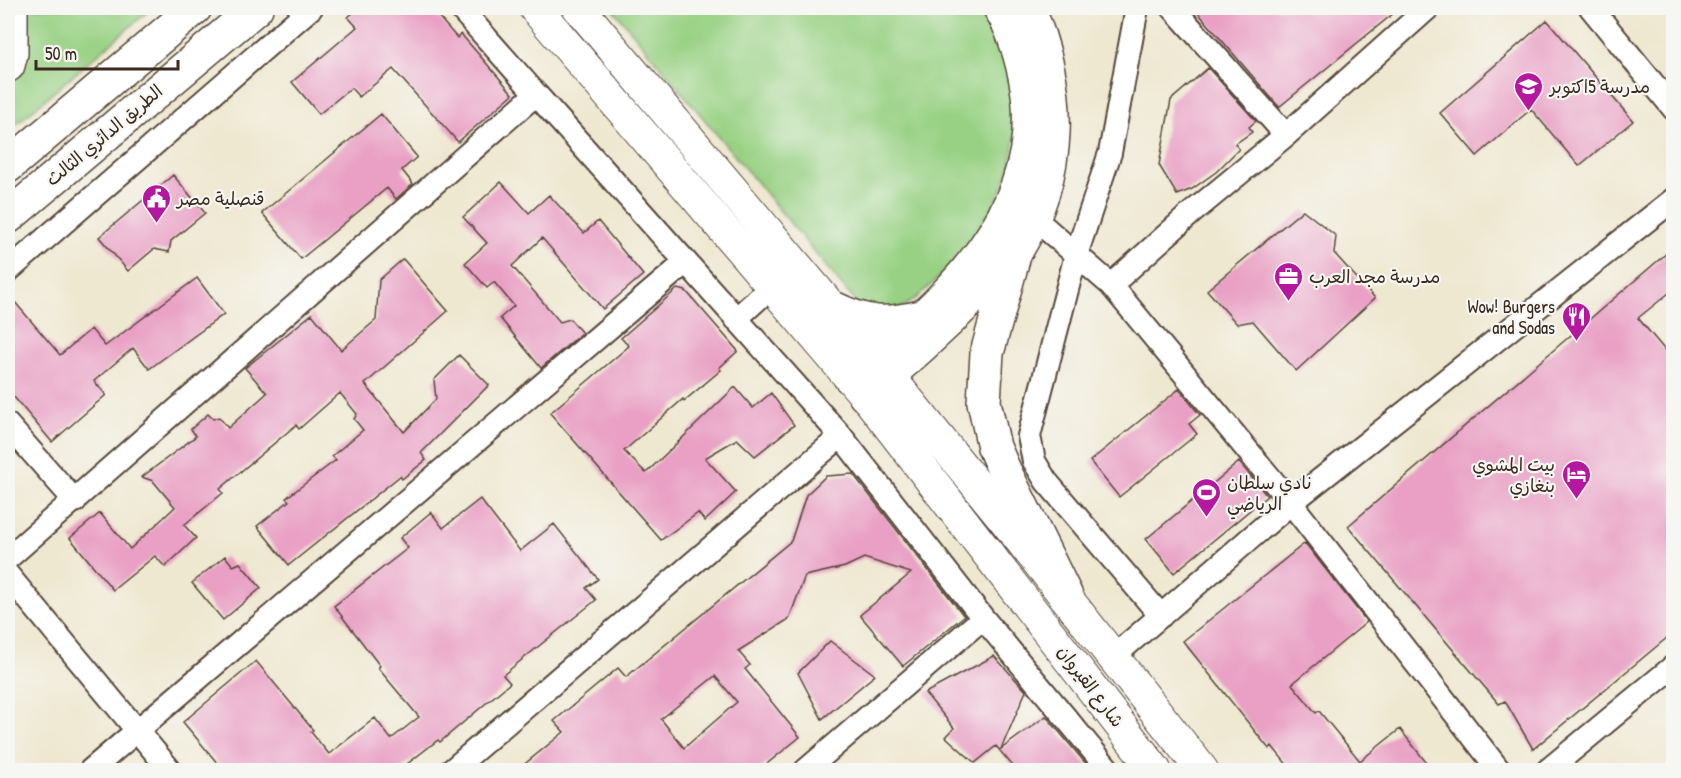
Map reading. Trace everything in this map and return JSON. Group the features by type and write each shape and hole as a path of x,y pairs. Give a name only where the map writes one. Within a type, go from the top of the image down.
{"highway":[{"path":"8,65 11,53 11,8"},
{"path":"8,166 195,8"},
{"name":"الطريق الدائري الثالث","path":"8,217 255,8"},
{"path":"869,376 988,243 1020,184 1030,142 1030,100 1021,54 1000,8"},
{"path":"1028,8 1040,36 1054,96 1051,163 1034,218 1015,252 987,352 984,402 994,447 1066,596"},
{"path":"869,376 947,322 1015,252"},
{"path":"831,307 860,320 883,324 925,316"}],"main road":[{"path":"535,8 773,285 869,376 1066,596 1202,771"},
{"path":"579,8 831,307 869,376"},
{"name":"شارع القيروان","path":"869,376 1027,601 1150,768"}],"street":[{"path":"8,271 311,8"},
{"path":"460,8 841,436 983,618 1109,771"},
{"path":"1137,8 1110,153 1076,255 1029,436 1034,461 1046,481 1161,616"},
{"path":"1173,8 1286,135"},
{"path":"1111,285 1189,215 1286,135 1428,8"},
{"path":"1591,8 1674,109"},
{"path":"8,558 536,94"},
{"path":"1113,657 1291,503 1674,198"},
{"path":"1034,218 1111,285 1291,503 1500,771"},
{"path":"91,771 686,262"},
{"path":"736,319 773,285"},
{"path":"8,425 75,501"},
{"path":"452,771 841,436"},
{"path":"8,575 170,771"},
{"path":"806,771 983,618"},
{"path":"1548,771 1674,666"}],"green space":[{"path":"19,8 152,8 8,131 8,95 13,80"},
{"path":"612,8 980,8 1005,57 1016,97 1015,140 1005,183 994,204 970,239 924,292 909,303 892,310 859,306"}],"building":[{"path":"359,8 431,8 457,38 461,34 513,94 458,142 393,69 359,97 351,88 319,114 292,82 357,27 348,17"},
{"path":"1194,8 1400,8 1279,107"},
{"path":"1547,20 1633,121 1579,166 1531,109 1477,156 1440,113"},
{"path":"1208,68 1256,121 1249,127 1252,132 1235,144 1239,149 1216,172 1192,189 1177,195 1159,165 1171,100"},
{"path":"381,114 417,157 402,170 413,184 396,199 387,188 301,259 262,213"},
{"path":"173,175 205,213 171,241 169,252 154,249 128,271 99,237"},
{"path":"501,182 529,213 549,195 584,233 598,221 643,275 603,309 542,238 512,266 560,322 570,319 582,333 541,368 500,318 514,306 494,282 487,288 465,263 487,243 463,217"},
{"path":"1303,210 1336,236 1334,253 1375,298 1296,371 1253,321 1237,324 1207,290"},
{"path":"1674,247 1674,289 1638,318 1674,361 1674,632 1533,749 1505,701 1499,704 1348,526"},
{"path":"403,259 448,311 365,384 404,432 436,399 434,380 459,355 489,385 421,453 426,460 402,479 400,476 289,565 257,526 289,501 286,498 336,460 332,456 363,430 354,419 357,414 340,393 299,429 296,425 220,489 223,493 184,525 196,538 165,567 155,556 113,590 70,538 100,513 130,549 175,507 153,481 142,477 196,436 191,429 208,414 213,419 219,417 228,428 267,393 245,368 312,314 341,350 376,320 379,280"},
{"path":"197,278 224,314 149,369 133,348 94,381 106,395 52,442 8,390 8,294 60,355 91,329 105,346"},
{"path":"677,289 686,291 738,351 719,368 721,370 684,401 683,399 624,451 646,473 735,387 753,408 771,393 794,425 755,456 737,439 705,458 736,492 705,521 698,513 661,540 550,413 629,346 621,338"},
{"path":"1179,389 1200,415 1189,424 1197,434 1119,497 1090,461"},
{"name":"نادي سلطان الرياضي","path":"1239,462 1267,496 1174,573 1146,539"},
{"path":"853,474 964,616 903,666 860,615 911,573 864,558 845,567 805,576 789,619 738,651 750,665 745,669 800,737 758,771 516,771 564,732 554,721 618,668 626,677 791,541 806,495 826,476","holes":["715,676 737,702 684,748 661,719"]},
{"path":"480,499 520,551 554,524 598,579 586,588 596,600 503,675 510,683 440,742 438,740 398,771 224,771 183,722 256,661 313,730 311,732 329,754 375,718 391,739 419,717 378,668 380,666 334,606 408,548 400,538 431,512 443,528"},
{"path":"1305,543 1367,622 1292,684 1316,713 1319,711 1360,761 1400,729 1433,771 1292,771 1272,746 1269,749 1183,641"},
{"path":"225,556 233,566 240,563 261,588 223,620 192,583"},
{"path":"830,641 875,675 822,719 798,673"},
{"path":"994,656 1026,691 1001,749 1046,716 1092,771 1017,771 996,746 975,763 946,737 954,728 925,693"}],"place":[{"name":"مدرسة 5اكتوبر","path":"1529,112"},
{"name":"قنصلية مصر","path":"156,224"},
{"name":"مدرسة مجد العرب","path":"1288,302"},
{"name":"Wow! Burgers and Sodas","path":"1576,342"},
{"name":"بيت المشوي بنغازي","path":"1576,500"},
{"name":"نادي سلطان الرياضي","path":"1206,518"}]}
